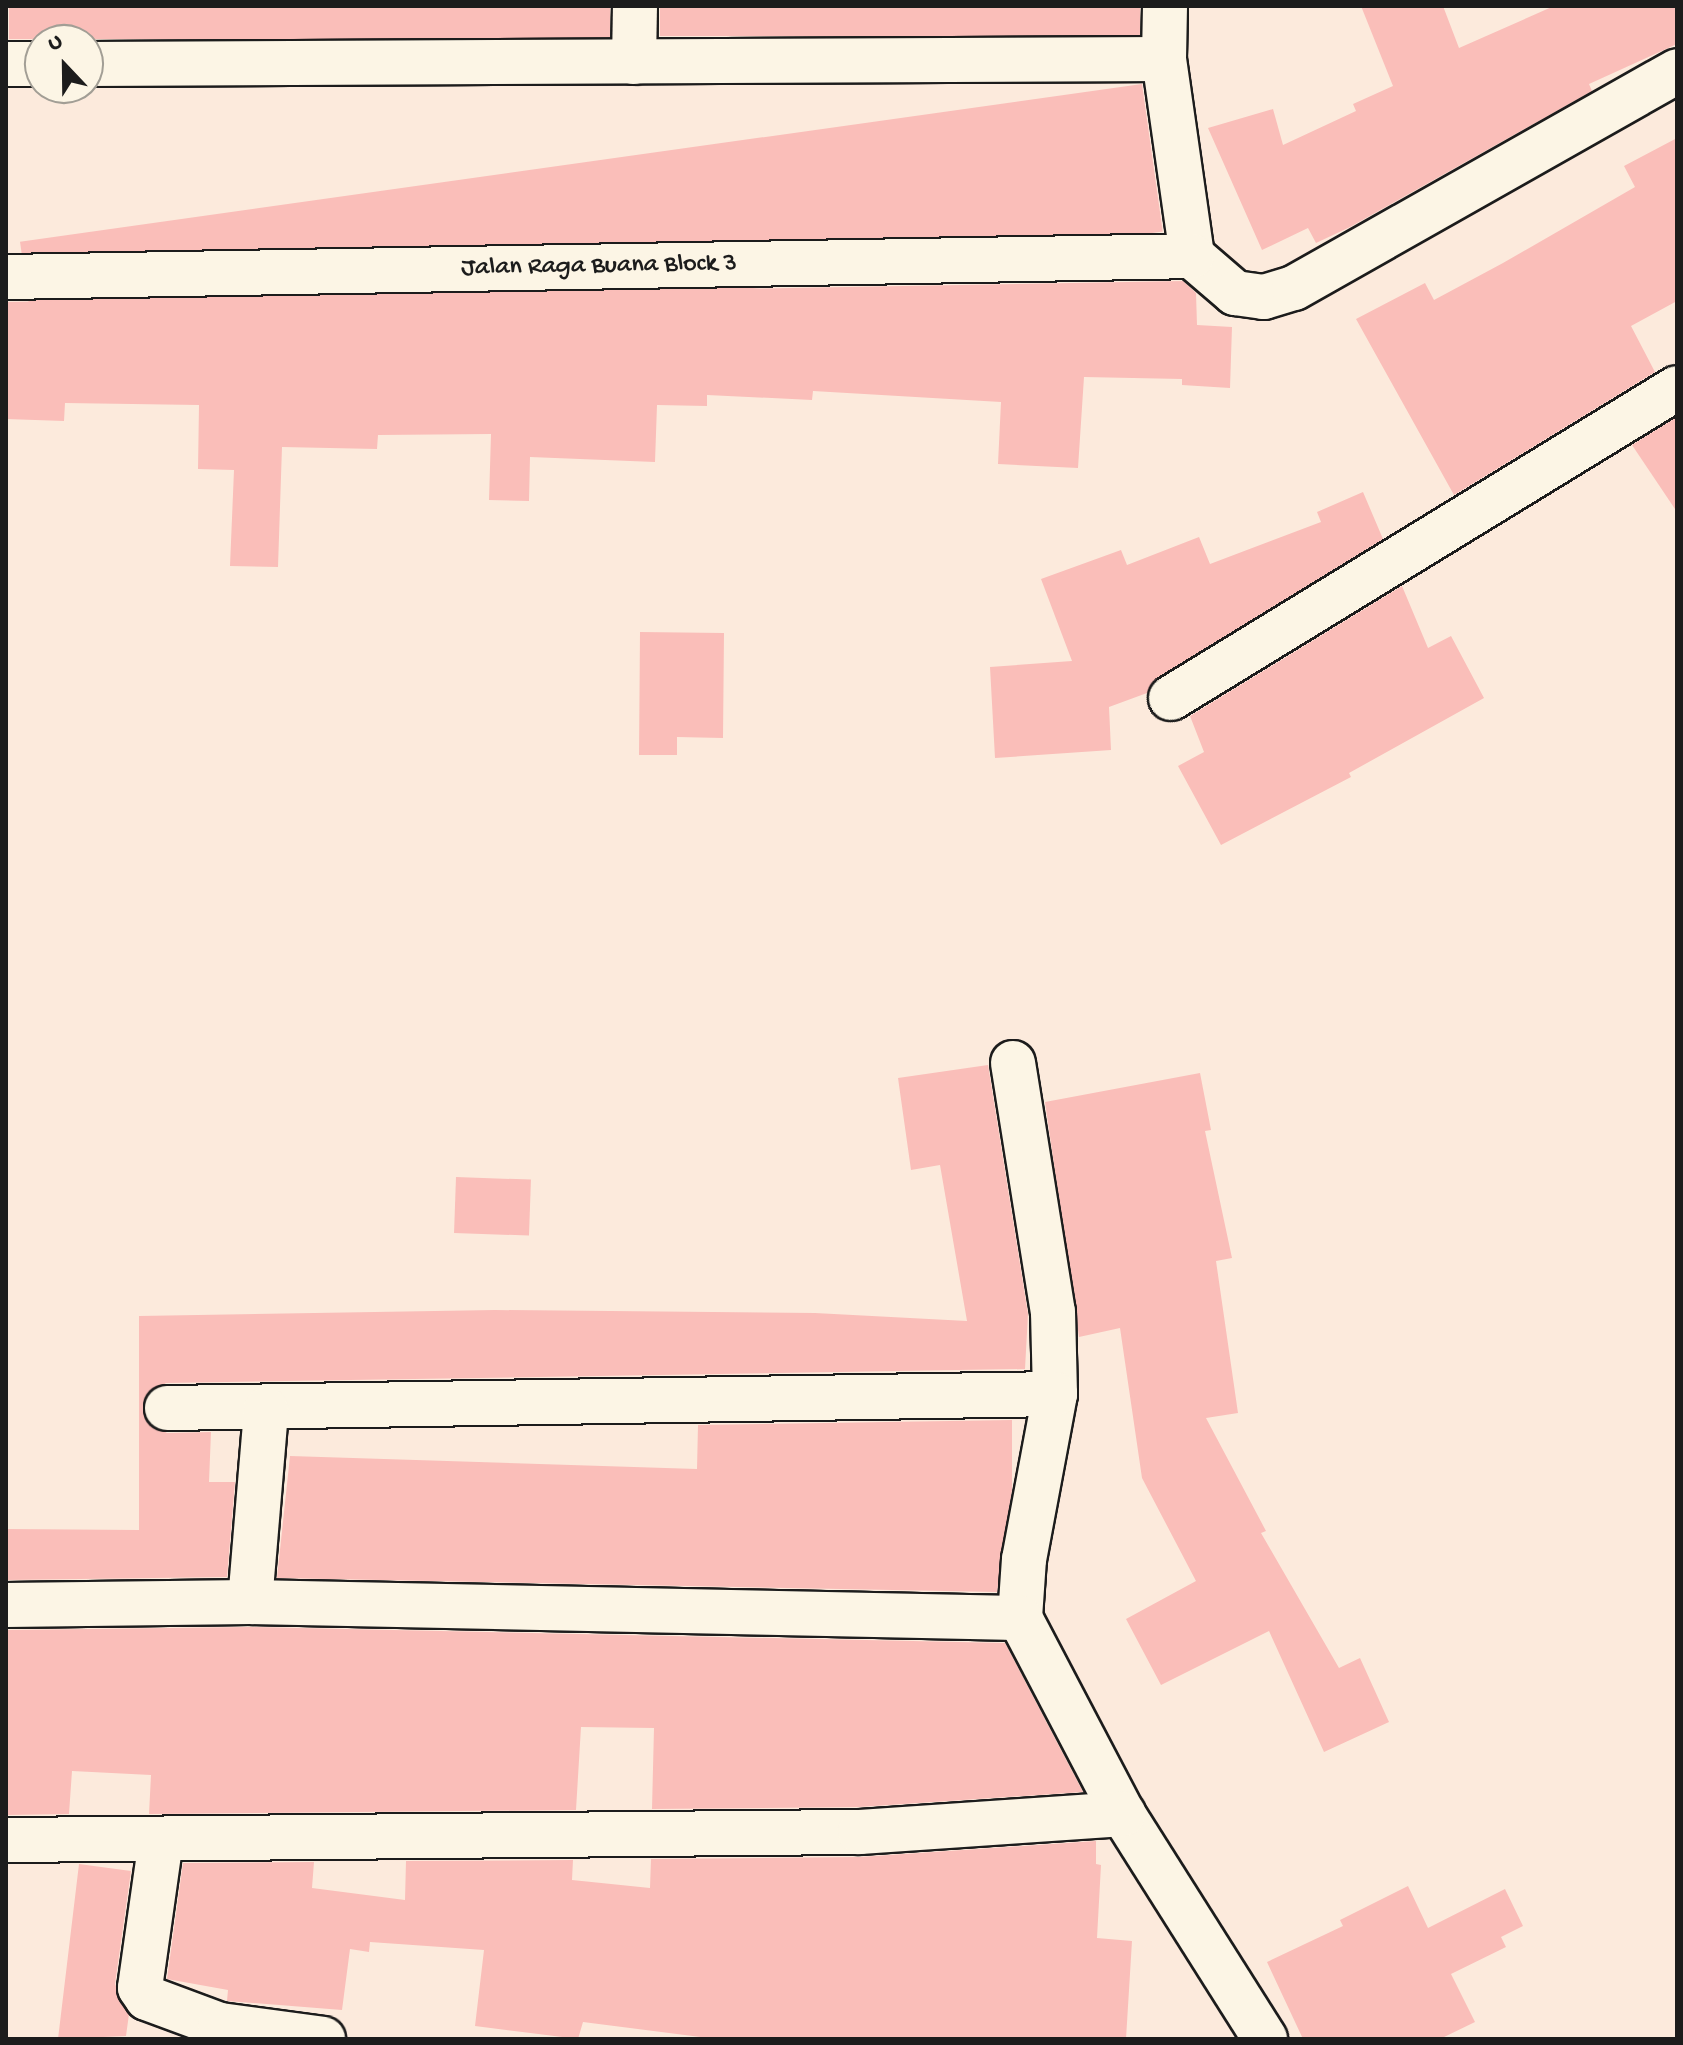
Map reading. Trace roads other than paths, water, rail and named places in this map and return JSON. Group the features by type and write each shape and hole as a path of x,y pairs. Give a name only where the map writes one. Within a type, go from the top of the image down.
{"street":[{"path":"634,62 635,6"},
{"path":"1165,6 1164,59 1192,256 1235,293 1264,297 1294,288 1677,71"},
{"path":"104,64 1164,59"},
{"name":"Jalan Raga Buana Block 3","path":"6,277 1192,256"},
{"path":"1171,698 1677,388"},
{"path":"1013,1063 1053,1312 1055,1394 1024,1559 1020,1618 1123,1814 1265,2039"},
{"path":"167,1408 266,1410 1055,1394"},
{"path":"250,1602 266,1410"},
{"path":"6,1605 250,1602 1020,1618"},
{"path":"6,1840 860,1832 1123,1814"},
{"path":"161,1840 140,1988 147,1998 220,2025 323,2039"}]}
